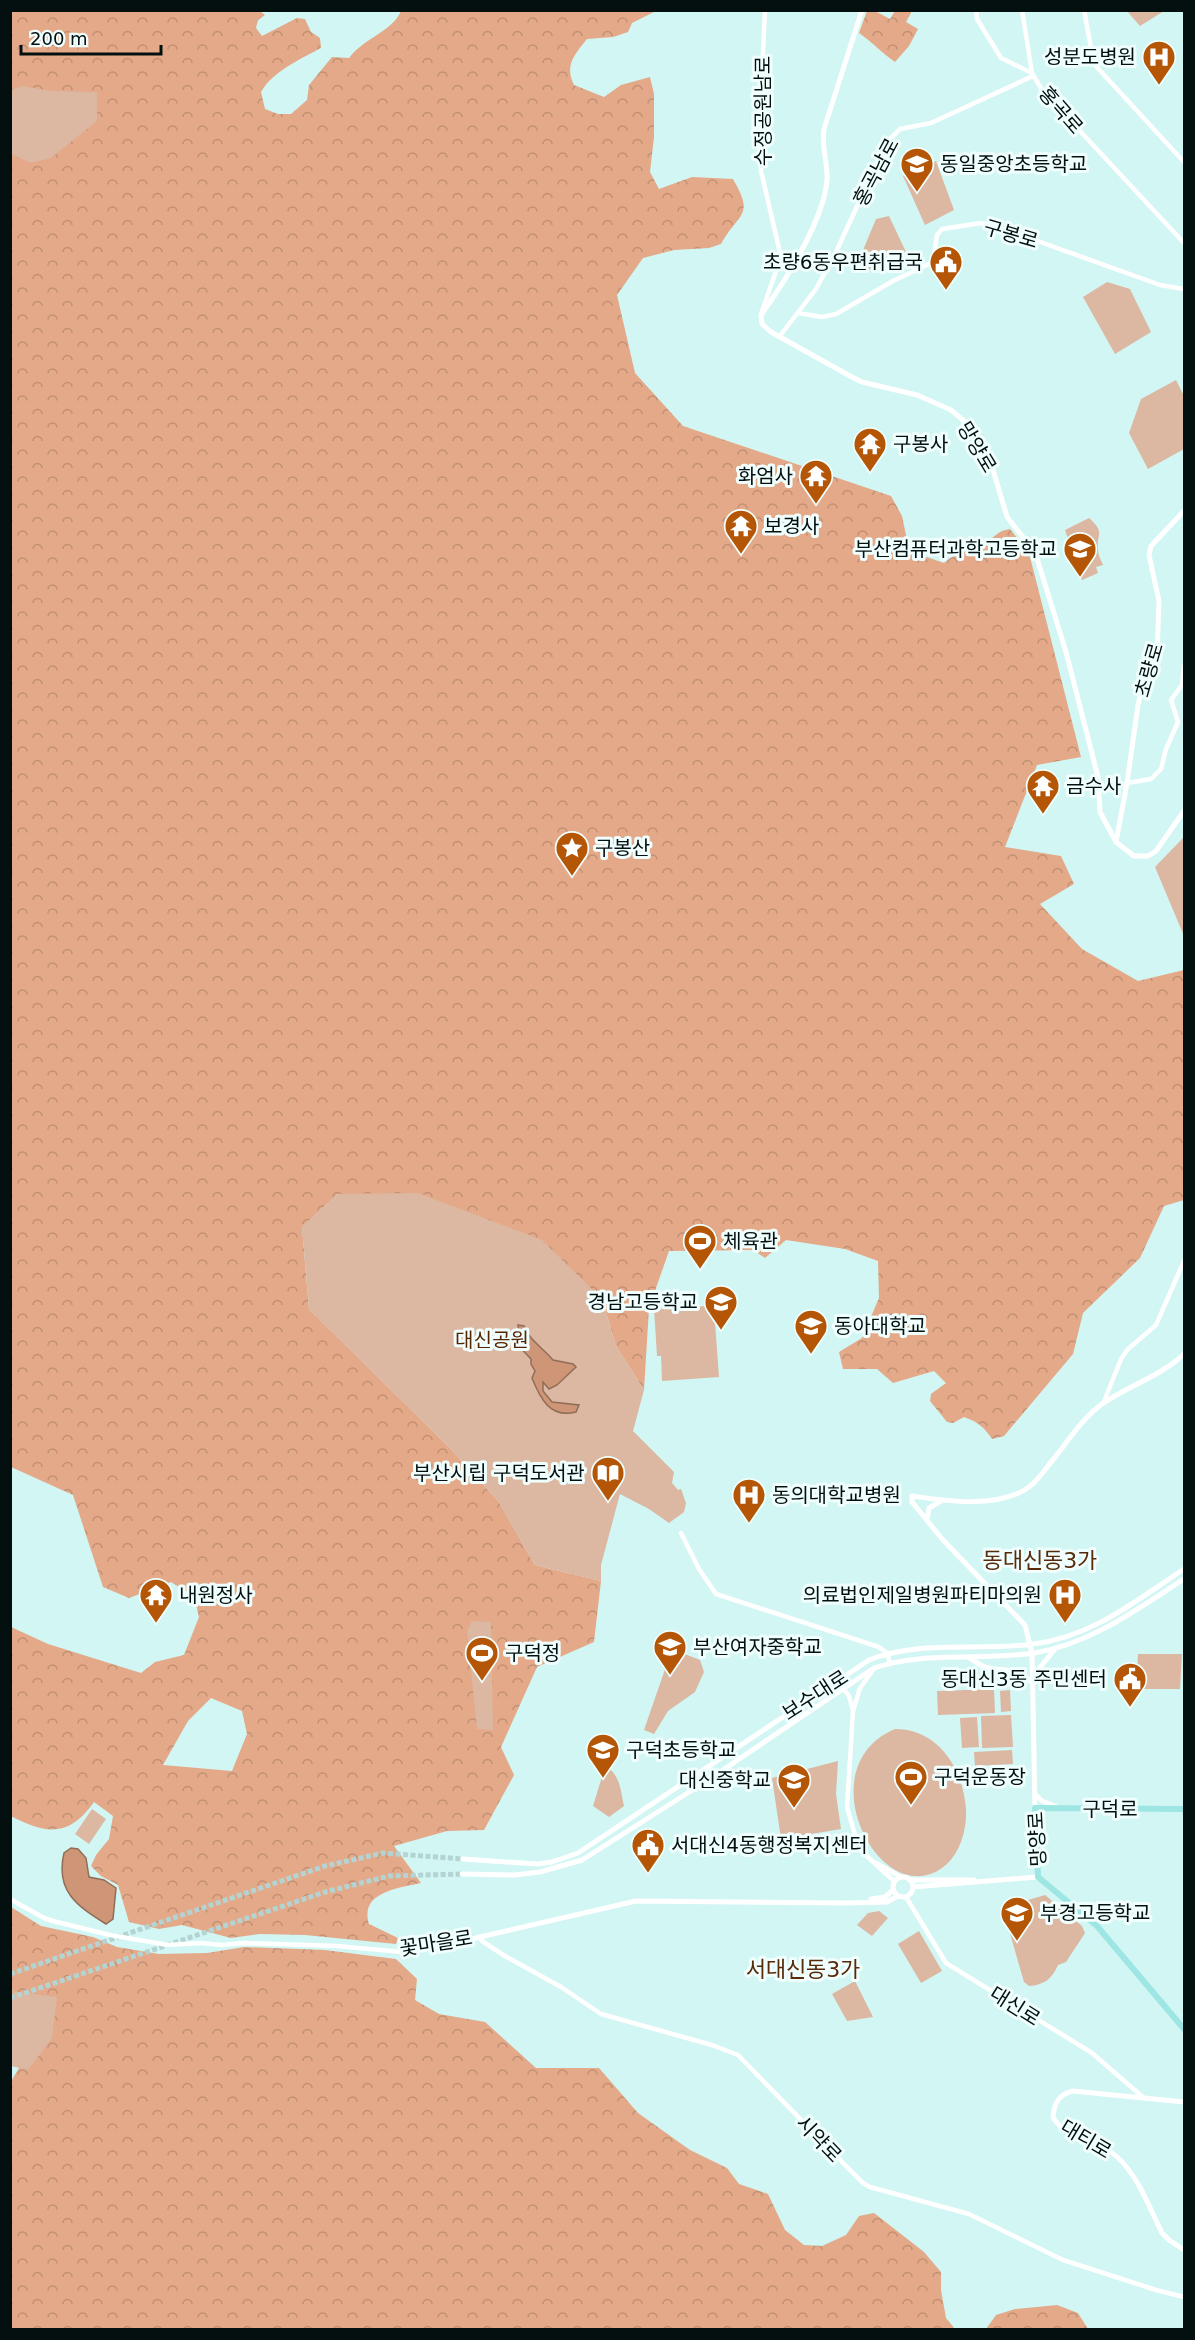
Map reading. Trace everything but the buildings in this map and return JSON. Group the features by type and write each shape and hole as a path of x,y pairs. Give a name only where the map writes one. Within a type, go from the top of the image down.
{"main road":[{"path":"761,315 787,279 823,199 826,181 823,140 825,129 862,10"},
{"name":"망양로","path":"761,315 764,327 779,337 862,382 917,395 942,405 957,415 977,440 991,463 1007,517 1035,552 1066,652 1098,777 1100,812 1116,842"},
{"name":"초량로","path":"1116,842 1138,705 1142,688 1157,656 1159,641 1159,601 1149,555 1151,546 1185,511"},
{"path":"1116,842 1134,856 1148,856 1156,851 1185,811"},
{"name":"망양로","path":"1185,1354 1159,1372 1102,1404 1088,1416 1030,1487 1011,1496 992,1499 947,1501 912,1496 912,1502 927,1521 1025,1625 1031,1645 1034,1684 1038,1877 1097,1926 1185,2030"},
{"path":"927,1521 926,1514 931,1506 947,1501"},
{"name":"보수대로","path":"463,1859 538,1864 578,1853 869,1660 898,1650 1031,1645 1054,1641 1095,1627 1185,1569"},
{"name":"보수대로","path":"462,1874 515,1875 540,1872 582,1860 705,1782 874,1668 890,1663 1032,1653 1055,1649 1097,1634 1185,1579"},
{"path":"1122,1610 1119,1618 1126,1617"},
{"path":"1033,1676 1055,1649"},
{"path":"968,1657 984,1667 1012,1669 1023,1673 1034,1684"},
{"path":"1035,1792 1045,1803 1065,1809"},
{"name":"구덕로","path":"1035,1808 1185,1809"},
{"path":"898,1896 892,1890 894,1881 901,1877 910,1880 982,1881 1038,1877"},
{"path":"910,1880 913,1887"},
{"path":"913,1887 969,1884 982,1881"},
{"path":"906,1897 913,1887"},
{"name":"꽃마을로","path":"867,1901 885,1897 892,1890"},
{"name":"꽃마을로","path":"441,1946 636,1901 887,1902 898,1896 906,1897"},
{"name":"대티로","path":"1185,2102 1073,2091 1066,2092 1058,2099 1053,2117 1063,2129 1107,2149 1118,2158 1132,2174 1162,2233 1185,2250"}],"street":[{"name":"수정공원남로","path":"761,315 782,257 761,171 761,94 765,10"},
{"path":"976,10 977,19 1001,58 1032,75"},
{"name":"홍곡로","path":"1022,10 1032,75 1049,99 1185,243"},
{"path":"1084,10 1094,64 1185,162"},
{"name":"홍곡남로","path":"779,337 816,289 890,139 900,129 931,123 1032,75"},
{"name":"구봉로","path":"798,313 822,317 836,314 893,281 933,262 937,236 942,229 981,224 1032,239 1160,285 1185,289"},
{"path":"1127,783 1151,779 1161,769 1166,749 1178,722 1171,700 1182,685 1185,666"},
{"path":"1102,1404 1127,1350 1156,1325 1185,1261"},
{"path":"681,1533 699,1569 716,1594 879,1647 887,1653 890,1663"},
{"path":"874,1668 861,1688 853,1711 847,1807 859,1849 894,1881"},
{"path":"837,1680 849,1696 853,1711"},
{"path":"874,1862 901,1877"},
{"name":"대신로","path":"906,1897 946,1963 1092,2053 1144,2098"},
{"name":"꽃마을로","path":"10,1899 53,1921 110,1935 168,1945 244,1943 337,1946 402,1952 441,1946"},
{"name":"시약로","path":"479,1937 505,1956 562,1988 601,2014 712,2045 738,2055 862,2183 969,2214 1063,2260 1185,2297"}],"green space":[{"path":"11,11 260,11 265,15 258,20 256,28 262,36 297,18 305,19 311,32 320,38 321,48 280,72 261,92 265,109 278,114 291,114 307,100 309,85 332,57 349,58 355,51 385,30 401,11 656,11 632,23 628,32 613,37 587,39 572,60 570,71 574,85 604,97 621,85 650,77 654,94 654,137 650,172 659,189 692,177 733,179 740,191 744,208 721,244 709,248 674,250 643,258 617,295 635,373 683,426 891,496 902,516 908,545 915,553 944,563 988,541 1002,531 1010,529 1029,553 1081,757 1037,765 1005,847 1061,856 1074,884 1040,904 1082,949 1138,981 1184,970 1184,1200 1164,1206 1140,1258 1083,1313 1073,1354 1004,1436 992,1439 980,1425 964,1417 953,1423 947,1422 930,1401 931,1394 946,1383 934,1371 893,1383 877,1369 843,1369 839,1352 862,1338 879,1298 878,1261 845,1249 786,1240 765,1258 753,1250 669,1251 649,1308 644,1390 616,1346 602,1299 338,1194 302,1227 309,1309 450,1448 499,1502 535,1565 601,1581 594,1642 537,1667 501,1747 514,1775 484,1830 447,1831 394,1846 421,1883 383,1893 375,1898 367,1913 369,1924 398,1938 396,1944 305,1935 260,1934 231,1938 182,1925 159,1929 129,1922 118,1885 101,1876 91,1866 96,1855 109,1839 113,1816 94,1802 75,1822 56,1829 35,1826 11,1816 11,1627 48,1644 141,1673 155,1662 184,1655 199,1617 194,1596 171,1582 129,1598 103,1587 73,1495 11,1467","holes":["211,1698 242,1711 247,1734 232,1771 163,1765 188,1721"]},
{"path":"867,11 875,11 890,19 895,11 912,11 906,22 918,29 909,46 895,62 859,33"},
{"path":"1127,11 1164,11 1140,26"},
{"path":"22,86 52,91 97,92 97,121 51,158 31,163 11,154 11,90"},
{"path":"936,161 954,210 925,225 903,176"},
{"path":"889,216 906,252 866,271 861,255 876,219"},
{"path":"1107,282 1130,289 1151,332 1115,354 1083,297"},
{"path":"1176,380 1184,396 1184,449 1148,469 1129,433 1141,399"},
{"path":"1089,518 1099,530 1098,552 1103,565 1096,567 1098,573 1082,580 1065,530"},
{"path":"1184,837 1184,936 1155,867"},
{"name":"대신공원","path":"418,1193 542,1240 602,1299 616,1346 644,1390 633,1431 674,1472 672,1483 678,1490 681,1489 686,1503 684,1512 669,1523 649,1509 620,1494 601,1565 601,1581 535,1565 499,1502 450,1448 309,1309 302,1227 338,1194"},
{"path":"707,1306 707,1309 714,1309 719,1377 662,1381 661,1356 657,1356 654,1309"},
{"name":"구덕정","path":"472,1621 491,1622 493,1730 477,1729 467,1631"},
{"path":"672,1649 700,1660 704,1672 695,1692 668,1711 654,1734 644,1730"},
{"path":"1138,1654 1182,1654 1180,1689 1136,1689"},
{"path":"994,1689 995,1713 938,1715 937,1691"},
{"path":"1010,1690 1011,1711 1001,1712 1000,1691"},
{"path":"1011,1715 1013,1747 982,1748 981,1716"},
{"path":"977,1717 979,1747 962,1748 960,1718"},
{"name":"구덕운동장","path":"895,1729 911,1731 936,1744 954,1766 964,1794 965,1824 956,1853 947,1864 923,1876 899,1872 879,1856 863,1832 854,1804 855,1774 868,1748"},
{"path":"1012,1750 1013,1764 975,1766 974,1752"},
{"path":"838,1761 836,1794 841,1829 781,1839 772,1778"},
{"path":"605,1767 617,1778 624,1806 609,1817 593,1806"},
{"path":"92,1809 106,1819 89,1844 75,1834"},
{"path":"1045,1895 1082,1926 1085,1933 1066,1962 1058,1965 1050,1978 1043,1983 1029,1986 1024,1982 1004,1913 1028,1905 1028,1900"},
{"path":"11,1907 41,1926 93,1937 117,1947 159,1954 207,1953 244,1947 325,1950 396,1959 417,1979 415,2000 439,2014 485,2022 536,2068 599,2068 638,2113 690,2150 727,2168 739,2184 768,2194 785,2230 804,2245 822,2246 846,2235 859,2216 874,2213 924,2252 941,2272 941,2290 946,2318 955,2329 11,2329 10,2083 25,2058 11,1984"},
{"path":"879,1911 888,1918 872,1936 857,1925 868,1913"},
{"path":"919,1931 942,1971 921,1983 898,1944"},
{"path":"855,1981 873,2017 847,2021 832,1994"},
{"path":"11,1991 57,1997 52,2038 28,2070 11,2066"},
{"path":"1057,2305 1078,2313 1088,2329 986,2329 996,2315 1015,2309"}],"shaded area":[{"path":"518,1325 524,1326 533,1340 553,1360 573,1364 576,1367 557,1385 549,1389 543,1382 543,1391 552,1402 579,1405 576,1412 553,1410 539,1393 532,1378 535,1371 531,1359 515,1342 520,1338"},
{"path":"71,1848 78,1849 86,1858 89,1877 104,1880 116,1888 113,1919 106,1924 78,1904 66,1887 62,1866 64,1853"}],"tunnel":[{"path":"10,1974 325,1866 383,1853 463,1859"},
{"path":"10,1998 325,1892 389,1876 462,1874"}],"place":[{"name":"성분도병원","path":"1159,86"},
{"name":"동일중앙초등학교","path":"917,193"},
{"name":"초량6동우편취급국","path":"946,291"},
{"name":"구봉사","path":"870,473"},
{"name":"화엄사","path":"816,505"},
{"name":"보경사","path":"741,555"},
{"name":"부산컴퓨터과학고등학교","path":"1080,578"},
{"name":"금수사","path":"1043,815"},
{"name":"구봉산","path":"572,877"},
{"name":"체육관","path":"700,1270"},
{"name":"경남고등학교","path":"721,1331"},
{"name":"동아대학교","path":"811,1355"},
{"name":"부산시립 구덕도서관","path":"608,1502"},
{"name":"동의대학교병원","path":"749,1524"},
{"name":"내원정사","path":"156,1624"},
{"name":"의료법인제일병원파티마의원","path":"1065,1624"},
{"name":"부산여자중학교","path":"670,1676"},
{"name":"구덕정","path":"482,1682"},
{"name":"동대신3동 주민센터","path":"1130,1708"},
{"name":"구덕초등학교","path":"603,1779"},
{"name":"구덕운동장","path":"911,1806"},
{"name":"대신중학교","path":"794,1809"},
{"name":"서대신4동행정복지센터","path":"648,1874"},
{"name":"부경고등학교","path":"1017,1942"}],"district":[{"name":"동대신동3가","path":"1040,1560"},
{"name":"서대신동3가","path":"803,1969"}]}
